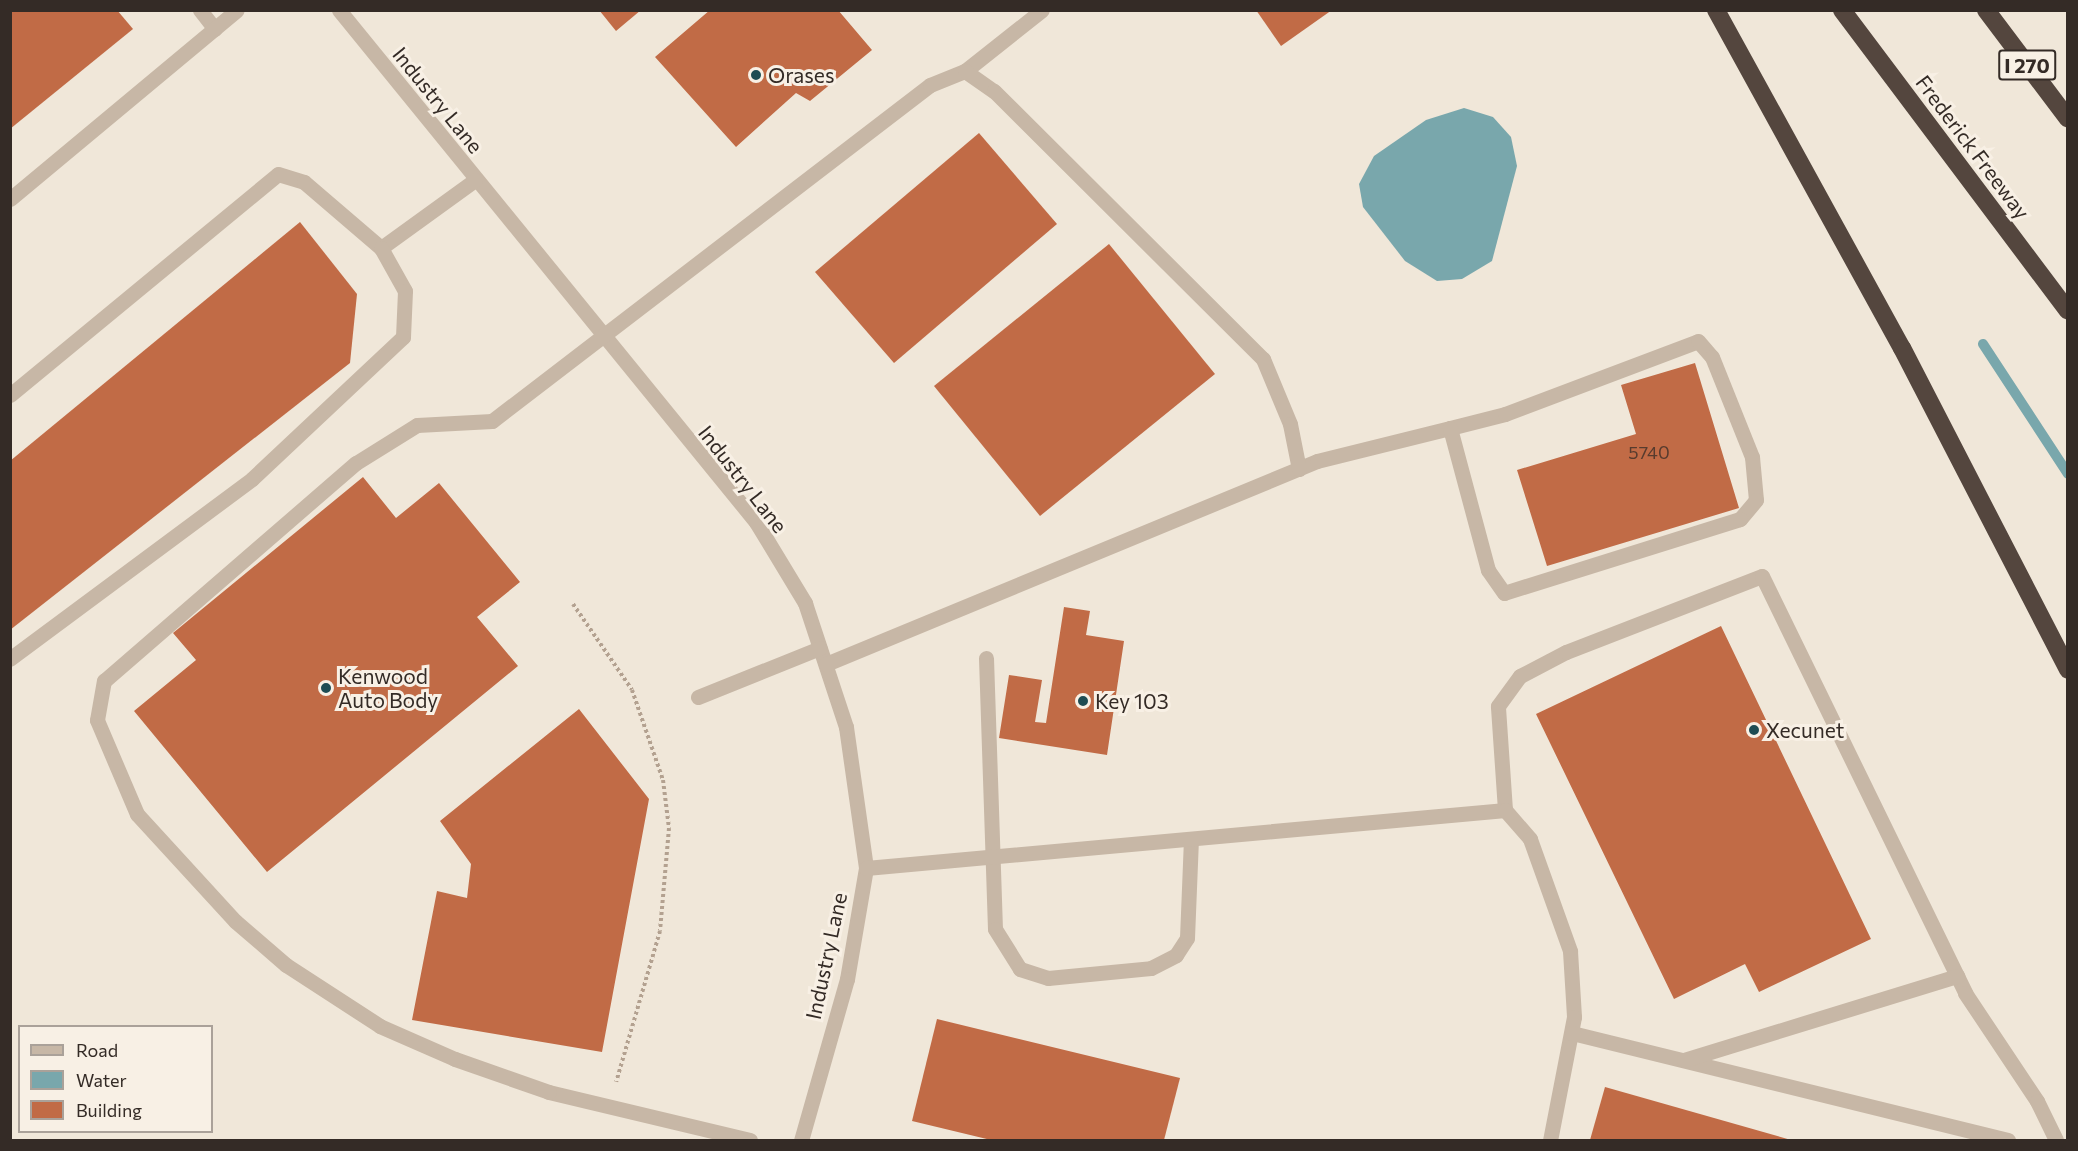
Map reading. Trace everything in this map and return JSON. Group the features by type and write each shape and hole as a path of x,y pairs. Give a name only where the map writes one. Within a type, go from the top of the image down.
{"highway":[{"path":"1716,10 1902,348 2067,670"},
{"name":"Frederick Freeway","path":"1842,10 2067,311"},
{"name":"I 270","path":"1986,10 2067,119"}],"street":[{"path":"200,10 215,29"},
{"path":"10,199 237,10"},
{"name":"Industry Lane","path":"339,10 602,339 756,522 805,603 846,727 866,868 848,979 801,1140"},
{"path":"750,1140 608,1108 455,1059 380,1026 286,965 235,921 137,814 97,720 104,681 356,463 417,424 492,421 602,339 930,85 965,71 1041,10"},
{"path":"965,71 994,91 1263,359 1290,424 1299,469"},
{"path":"10,395 278,174 304,182 381,248 405,291 403,337 252,479 10,659"},
{"path":"381,248 475,180"},
{"path":"826,664 1299,469 1450,428 1505,414 1698,341 1712,357 1752,457 1756,500 1740,519 1504,593 1488,570 1450,428"},
{"path":"1550,1140 1572,1033 1570,951 1530,839 1505,810 1498,706 1520,676 1566,652 1762,576 1956,976 2056,1140"},
{"path":"698,698 820,648"},
{"path":"986,658 995,929 1020,969 1048,978 1151,968 1176,955 1187,938 1191,839"},
{"path":"866,868 1505,810"},
{"path":"1684,1061 1956,976"},
{"path":"1572,1033 2008,1140"}],"path":[{"path":"573,604 632,690 663,780 669,828 660,931 608,1108"}],"water":[{"path":"1464,108 1493,117 1511,137 1517,166 1492,261 1462,279 1437,281 1405,261 1363,207 1359,184 1374,156 1426,120"}],"building":[{"path":"10,10 117,10 133,29 10,129"},
{"path":"599,10 641,10 616,31"},
{"name":"Orases","path":"710,10 838,10 872,50 810,101 796,93 736,147 655,57"},
{"path":"1256,10 1332,10 1281,46"},
{"path":"979,133 1057,224 894,363 815,272"},
{"path":"300,222 357,294 350,363 10,630 10,461"},
{"path":"1109,244 1215,374 1040,516 934,386"},
{"path":"1695,363 1739,508 1547,566 1517,470 1636,434 1621,385"},
{"name":"Kenwood Auto Body","path":"363,477 396,518 439,483 520,582 477,617 518,666 267,872 134,711 196,660 173,633"},
{"name":"Key 103","path":"1064,607 1090,611 1086,635 1124,641 1107,755 999,738 1009,675 1042,680 1035,722 1046,723"},
{"path":"1721,626 1871,939 1759,992 1745,964 1674,999 1536,714"},
{"path":"579,709 649,799 602,1052 412,1020 437,891 467,898 471,864 440,821"},
{"path":"937,1019 1180,1078 1164,1140 991,1140 912,1121"},
{"path":"1605,1087 1791,1140 1590,1140"}],"waterway":[{"path":"1983,344 2068,474"}],"place":[{"name":"Orases","path":"756,75"},
{"name":"Kenwood Auto Body","path":"326,688"},
{"name":"Key 103","path":"1083,701"},
{"name":"Xecunet","path":"1754,730"}]}
